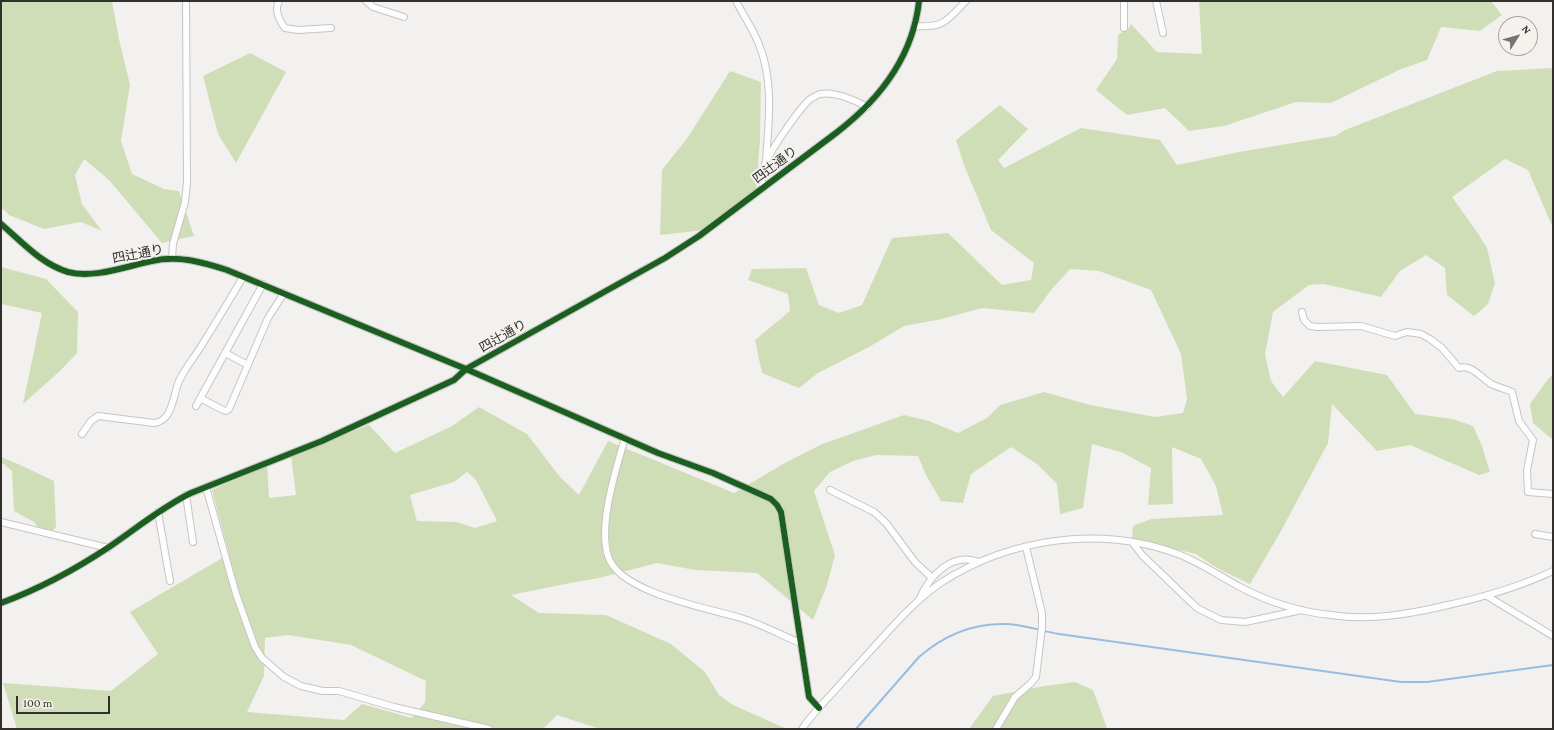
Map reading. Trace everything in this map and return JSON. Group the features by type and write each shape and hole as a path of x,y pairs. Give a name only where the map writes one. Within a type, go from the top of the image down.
{"street":[{"path":"172,258 173,244 185,202 187,182 186,1"},
{"path":"279,1 276,6 280,20 285,28 298,30 331,28"},
{"path":"366,1 373,7 404,17"},
{"path":"736,1 751,26 763,55 769,87 770,109 766,160 761,178 763,188"},
{"name":"四辻通り","path":"1,224 43,261 68,272 99,273 152,260 172,258 211,264 263,284 466,370 664,258 699,236 846,125 867,107 892,78 906,48 914,26 919,1"},
{"path":"914,26 931,27 945,23 966,1"},
{"path":"1124,1 1124,28"},
{"path":"1156,1 1163,33"},
{"path":"766,160 799,112 812,97 822,94 832,94 854,99 867,107"},
{"path":"82,434 98,416 154,423 161,422 174,401 179,382 225,309 243,277"},
{"path":"196,406 263,284"},
{"path":"200,398 223,410 229,409 268,318 284,293"},
{"path":"1302,312 1304,320 1310,326 1361,326 1395,336 1407,332 1421,334 1442,348 1459,368 1464,367 1473,369 1492,384 1512,392 1519,421 1533,440 1527,470 1528,492 1553,494"},
{"path":"226,353 248,365"},
{"path":"1,604 26,594 54,580 108,548 171,503 186,495 322,441 454,380 466,370 658,453 713,473 772,499 781,512 809,697 819,708"},
{"path":"625,438 619,457 607,510 604,535 608,556 613,567 622,576 662,596 742,618 800,643"},
{"path":"206,487 236,594 255,647 262,658 284,677 301,686 323,691 339,691 394,707 489,729"},
{"path":"830,490 874,512 891,529 915,562 932,578"},
{"path":"186,495 193,542"},
{"path":"158,512 170,581"},
{"path":"1,522 108,548"},
{"path":"1535,534 1553,537"},
{"path":"802,729 866,656 919,600 942,583 979,562 1003,553 1063,539 1099,538 1157,548 1178,554 1265,599 1304,610 1330,615 1367,617 1420,612 1487,596 1553,571"},
{"path":"1133,543 1142,555 1197,608 1221,620 1245,622 1304,610"},
{"path":"996,729 1016,697 1036,677 1042,627 1042,613 1026,547"},
{"path":"919,600 925,587 942,567 971,559 979,562"},
{"path":"1487,596 1553,636"}],"green space":[{"path":"1,1 112,1 130,85 121,141 132,174 164,189 179,191 194,236 162,243 109,180 84,159 75,175 82,204 102,231 81,222 44,229 9,215 1,207"},
{"path":"1199,1 1491,1 1502,15 1498,16 1498,18 1480,31 1441,27 1427,60 1399,70 1331,103 1296,102 1224,126 1189,131 1165,108 1127,115 1096,90 1117,59 1118,35 1128,29 1131,24 1157,52 1202,54"},
{"path":"250,53 286,72 236,163 218,134 203,76"},
{"path":"1553,68 1553,228 1528,170 1505,159 1452,197 1487,248 1495,283 1488,304 1474,316 1447,295 1445,268 1426,255 1400,271 1381,297 1324,284 1309,285 1273,312 1265,354 1271,381 1283,397 1315,361 1387,375 1415,414 1453,419 1473,426 1482,446 1490,472 1479,475 1410,445 1377,451 1332,404 1328,443 1281,531 1250,584 1217,568 1196,554 1132,539 1133,526 1151,519 1223,515 1216,486 1201,459 1172,447 1173,504 1148,505 1151,468 1121,452 1092,444 1083,508 1060,514 1057,484 1037,464 1011,447 971,474 963,503 941,501 926,475 918,456 876,455 853,461 830,472 814,491 835,555 827,585 813,620 757,573 695,570 657,563 599,578 511,595 539,613 606,615 671,644 705,672 719,695 733,705 787,729 600,729 557,715 543,729 17,729 3,683 111,691 158,654 130,612 229,554 212,490 267,465 269,498 296,495 291,456 369,425 395,453 452,426 479,407 527,434 560,477 579,495 608,441 734,493 783,464 820,445 904,415 929,421 958,433 987,418 1000,405 1044,392 1090,405 1155,417 1183,413 1187,399 1181,354 1151,290 1099,271 1070,269 1052,289 1034,313 982,308 942,319 904,326 869,347 818,373 799,388 762,373 755,340 790,311 788,294 748,280 752,269 806,268 819,305 839,313 862,305 892,238 948,233 1002,285 1031,280 1034,263 991,230 964,165 956,140 1000,105 1028,129 998,160 1004,168 1081,128 1160,140 1177,165 1239,152 1335,136 1345,130 1497,71","holes":["467,472 476,480 497,521 475,528 457,522 417,521 410,495 454,482","288,635 351,645 426,681 425,702 412,718 362,704 344,720 247,712 264,676 265,638"]},
{"path":"730,71 761,82 760,140 756,191 705,230 660,235 662,170 688,137"},
{"path":"1,267 46,279 78,312 77,353 61,370 23,404 42,313 1,304"},
{"path":"1553,374 1553,440 1533,423 1530,404"},
{"path":"1,457 54,481 56,527 46,538 34,522 14,511 12,471 1,462"},
{"path":"1075,682 1093,690 1107,728 1106,729 969,729 993,696 1044,686"}],"waterway":[{"path":"856,729 919,657 929,649 939,642 960,632 971,628 994,624 1007,624 1059,634 1401,682 1427,682 1553,665"}],"cycle path":[{"path":"1,603 43,585 84,563 160,511 191,493 322,441 454,380 466,369 665,258 699,236 836,133 866,106 880,91 901,59 910,41 919,1"},
{"path":"1,224 40,258 49,264 68,272 78,274 99,273 162,259 190,260 227,270 466,369 658,453 713,473 771,499 781,512 809,697 819,708"}]}
